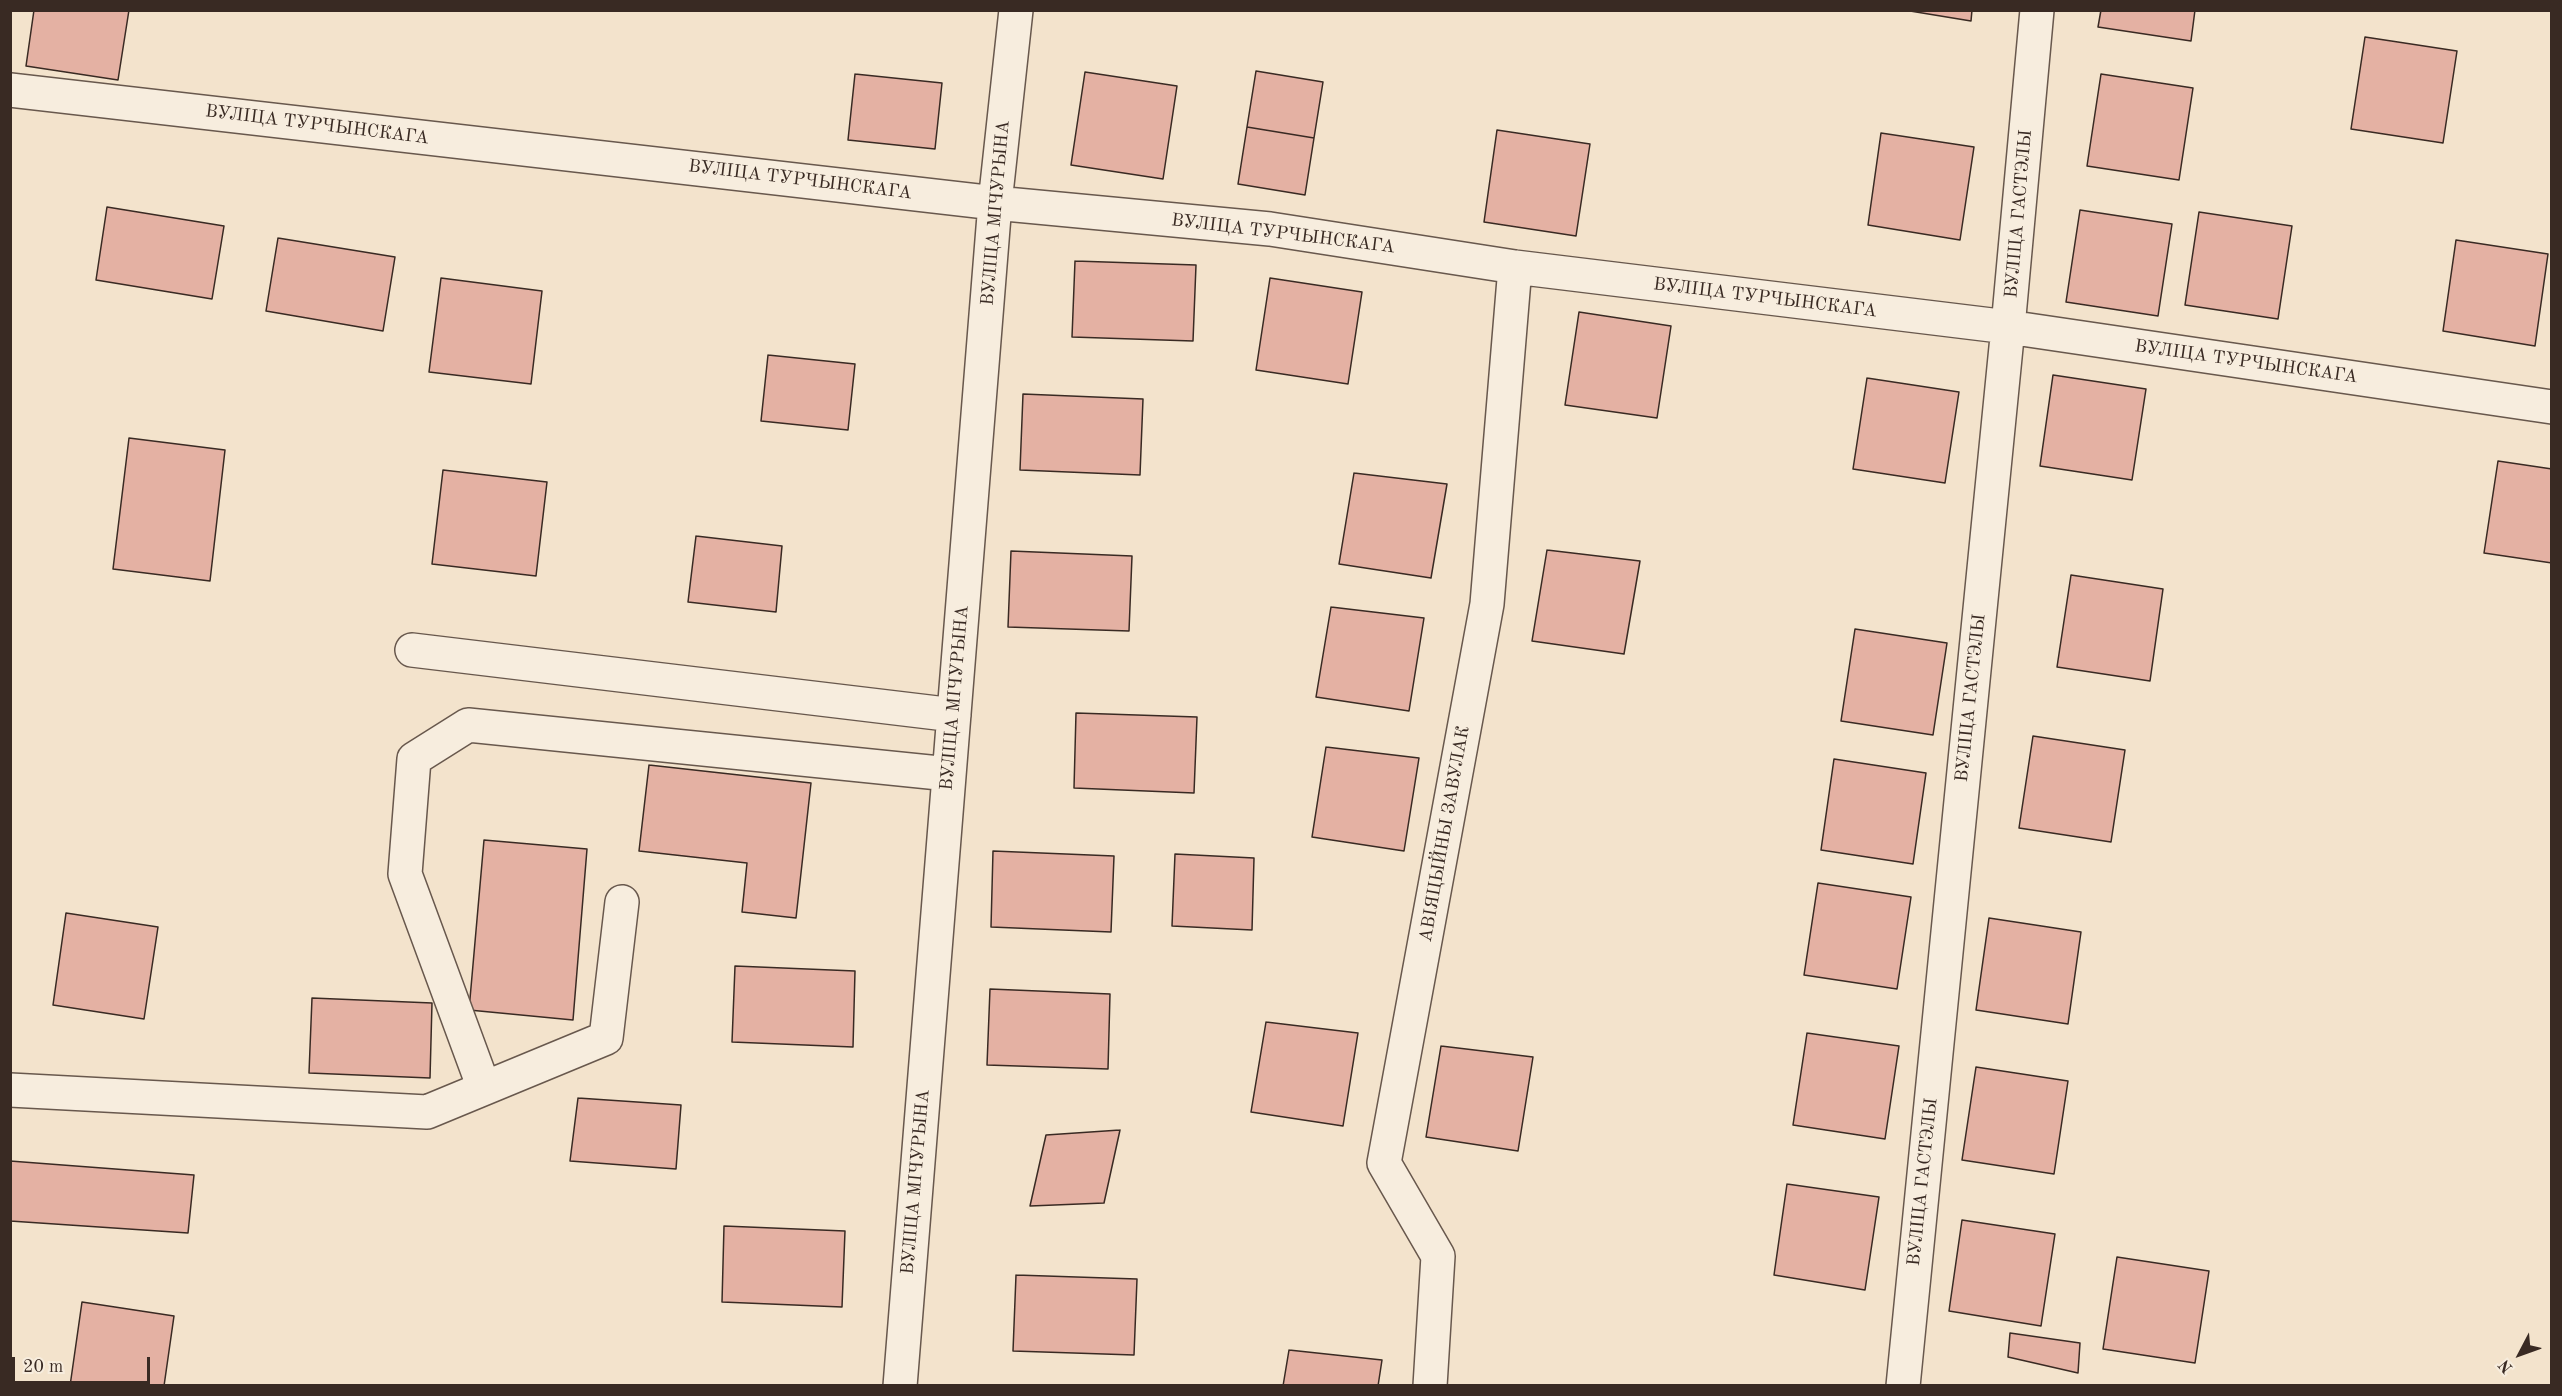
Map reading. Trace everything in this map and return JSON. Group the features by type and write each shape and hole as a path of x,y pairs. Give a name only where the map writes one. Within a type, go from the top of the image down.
{"street":[{"name":"ВУЛІЦА МІЧУРЫНА","path":"900,1386 995,203 1016,10"},
{"name":"ВУЛІЦА ГАСТЭЛЫ","path":"1903,1386 2008,327 2037,10"},
{"name":"ВУЛІЦА ТУРЧЫНСКАГА","path":"10,90 995,203 1270,229 1515,267 2008,327 2552,407"},
{"name":"АВІЯЦЫЙНЫ ЗАВУЛАК","path":"1430,1386 1438,1256 1384,1163 1487,604 1515,267"},
{"path":"412,650 954,715"},
{"path":"484,1089 405,874 414,759 468,725 949,774"},
{"path":"10,1090 427,1112 606,1038 622,902"}],"building":[{"path":"34,10 129,10 118,80 26,66"},
{"path":"1904,10 1972,10 1971,21"},
{"path":"2101,10 2195,10 2191,41 2098,27"},
{"path":"2365,37 2457,51 2443,143 2351,129"},
{"path":"1256,71 1323,82 1314,138 1247,127"},
{"path":"1085,72 1177,86 1163,179 1071,165"},
{"path":"855,74 942,83 935,149 848,140"},
{"path":"2101,74 2193,88 2179,180 2087,166"},
{"path":"1247,127 1314,138 1305,195 1238,184"},
{"path":"1497,130 1590,144 1576,236 1484,222"},
{"path":"1881,133 1974,147 1960,240 1868,225"},
{"path":"107,207 224,226 212,299 96,280"},
{"path":"2080,210 2172,224 2158,316 2066,302"},
{"path":"2199,212 2292,226 2278,319 2185,305"},
{"path":"278,238 395,257 383,331 266,311"},
{"path":"2456,240 2548,254 2535,346 2443,331"},
{"path":"1075,261 1196,265 1193,341 1072,337"},
{"path":"441,278 542,291 531,384 429,372"},
{"path":"1270,278 1362,292 1348,384 1256,370"},
{"path":"1579,312 1671,326 1657,418 1565,405"},
{"path":"768,355 855,364 848,430 761,421"},
{"path":"2053,375 2146,389 2132,480 2040,466"},
{"path":"1867,378 1959,392 1945,483 1853,469"},
{"path":"1023,394 1143,399 1140,475 1020,470"},
{"path":"129,438 225,450 210,581 113,569"},
{"path":"2498,461 2552,469 2552,563 2484,553"},
{"path":"443,470 547,482 536,576 432,564"},
{"path":"1354,473 1447,484 1431,578 1339,564"},
{"path":"696,536 782,546 776,612 688,602"},
{"path":"1547,550 1640,561 1624,654 1532,641"},
{"path":"1011,551 1132,556 1129,631 1008,627"},
{"path":"2071,575 2163,589 2150,681 2057,667"},
{"path":"1331,607 1424,618 1409,711 1316,697"},
{"path":"1855,629 1947,643 1933,735 1841,721"},
{"path":"1076,713 1197,717 1194,793 1074,788"},
{"path":"2033,736 2125,750 2111,842 2019,828"},
{"path":"1326,747 1419,758 1404,851 1312,837"},
{"path":"1834,759 1926,773 1913,864 1821,850"},
{"path":"649,765 811,783 796,918 742,912 747,863 639,851"},
{"path":"484,840 587,849 573,1020 469,1010"},
{"path":"993,851 1114,856 1111,932 991,927"},
{"path":"1175,854 1254,858 1252,930 1172,926"},
{"path":"1818,883 1911,897 1897,989 1804,975"},
{"path":"66,913 158,927 144,1019 53,1005"},
{"path":"1989,918 2081,932 2068,1024 1976,1010"},
{"path":"735,966 855,971 853,1047 732,1042"},
{"path":"990,989 1110,994 1108,1069 987,1065"},
{"path":"312,998 432,1003 430,1078 309,1073"},
{"path":"1266,1022 1358,1033 1343,1126 1251,1112"},
{"path":"1807,1033 1899,1046 1885,1139 1793,1125"},
{"path":"1441,1046 1533,1057 1518,1151 1426,1137"},
{"path":"1976,1067 2068,1081 2054,1174 1962,1160"},
{"path":"578,1098 681,1105 676,1169 570,1161"},
{"path":"1120,1130 1104,1203 1030,1206 1046,1135"},
{"path":"10,1161 194,1175 188,1233 10,1221"},
{"path":"1787,1184 1879,1197 1865,1290 1774,1275"},
{"path":"1962,1220 2055,1234 2041,1326 1949,1311"},
{"path":"724,1226 845,1231 842,1307 722,1302"},
{"path":"2117,1257 2209,1271 2195,1363 2103,1349"},
{"path":"1016,1275 1137,1279 1134,1355 1013,1351"},
{"path":"82,1302 174,1316 164,1386 70,1386"},
{"path":"2010,1333 2080,1343 2078,1373 2008,1357"},
{"path":"1289,1350 1382,1360 1378,1386 1283,1386"}]}
